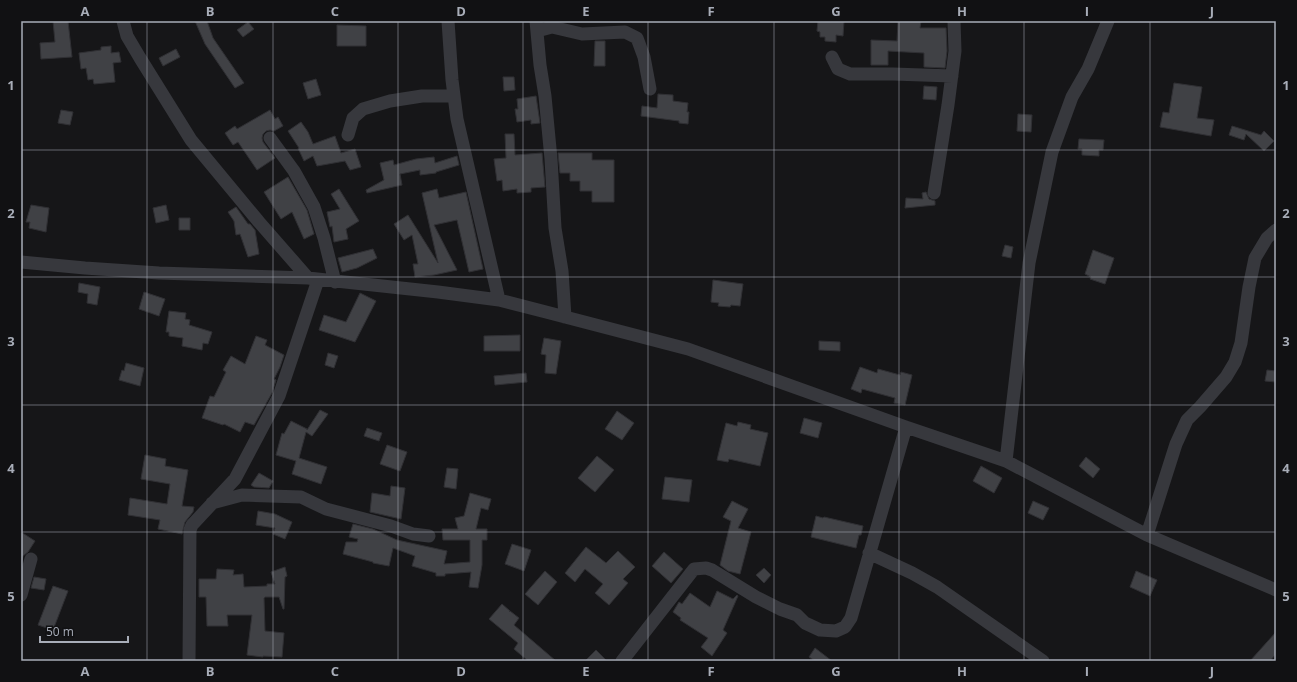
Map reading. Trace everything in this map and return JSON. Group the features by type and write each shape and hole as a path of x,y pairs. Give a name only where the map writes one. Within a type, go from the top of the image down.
{"street":[{"path":"123,21 128,36 140,58 191,140 259,222 313,279"},
{"path":"448,21 452,80 457,119 500,300"},
{"path":"934,193 955,51 954,21"},
{"path":"1006,461 1029,263 1052,152 1072,97 1088,69 1108,21"},
{"path":"565,317 562,271 555,228 551,160 537,26 582,34 625,32 637,38 644,57 650,89"},
{"path":"832,57 838,69 850,74 952,76"},
{"path":"348,135 353,118 363,109 390,101 422,96 454,96"},
{"path":"270,138 294,171 314,207 324,238 335,282"},
{"path":"1146,535 1176,444 1186,420 1200,407 1226,377 1235,362 1241,343 1249,287 1255,258 1267,238 1276,230"},
{"path":"21,262 159,273 313,279 500,300 688,349 1006,461 1146,535 1276,590"},
{"path":"189,661 190,530 192,525 235,479 279,396 313,279"},
{"path":"622,661 694,569 706,568 756,597 797,615 805,623 820,630 836,631 845,627 851,618 906,427"},
{"path":"212,503 242,495 301,497 326,510 391,526 413,534 429,536"},
{"path":"869,553 938,587 1043,661"},
{"path":"21,595 31,559"}],"building":[{"path":"53,21 68,21 72,57 41,59 40,43 55,42"},
{"path":"195,21 207,21 213,38 244,83 235,88 205,44"},
{"path":"818,21 844,21 843,36 836,35 836,42 825,41 825,37 820,37 820,32 817,31"},
{"path":"898,21 921,21 920,28 946,28 947,51 945,68 924,67 924,53 888,51 888,65 871,65 871,40 897,41"},
{"path":"248,22 254,29 243,37 237,30"},
{"path":"337,25 366,26 366,46 337,46"},
{"path":"595,41 605,41 605,66 594,66"},
{"path":"111,46 111,53 119,52 121,62 113,63 115,82 94,84 93,79 88,80 86,68 81,69 79,53 101,50 101,47"},
{"path":"176,49 180,57 163,66 159,58"},
{"path":"503,77 514,77 515,90 504,91"},
{"path":"316,79 321,95 308,99 303,83"},
{"path":"1174,83 1202,87 1197,118 1214,120 1211,136 1160,127 1163,112 1169,113"},
{"path":"924,86 937,87 936,100 923,99"},
{"path":"658,94 673,95 673,101 688,103 688,124 679,123 679,121 641,116 642,106 657,108"},
{"path":"536,96 540,123 531,124 531,120 517,122 515,109 518,109 517,99"},
{"path":"61,110 73,112 70,125 58,123"},
{"path":"270,110 275,119 278,117 283,126 274,131 266,131 263,134 263,142 275,158 257,170 238,142 233,145 225,133 235,126 237,129"},
{"path":"1018,114 1032,115 1031,132 1017,131"},
{"path":"301,122 308,132 313,144 335,136 341,153 355,149 361,167 350,170 345,161 317,166 313,156 304,161 299,148 288,131"},
{"path":"1232,126 1261,135 1264,131 1274,141 1264,151 1246,134 1244,140 1229,135"},
{"path":"505,134 514,134 515,155 542,153 545,187 531,188 531,192 517,193 517,189 503,191 502,180 497,181 494,159 506,158"},
{"path":"1079,139 1104,140 1103,150 1099,150 1099,156 1082,155 1082,149 1078,149"},
{"path":"558,153 592,153 592,160 614,160 614,202 592,202 592,191 580,191 580,181 570,181 570,173 560,173"},
{"path":"457,156 459,165 436,173 420,175 420,170 400,174 402,185 367,193 366,190 384,180 380,163 393,160 394,165 416,159 434,157 435,163"},
{"path":"288,177 307,210 314,234 304,239 292,212 281,219 264,192"},
{"path":"339,189 359,221 346,229 348,239 334,242 332,226 330,227 327,212 340,209 331,194"},
{"path":"437,189 439,198 466,192 483,269 469,272 457,220 434,225 457,270 415,277 413,264 418,264 412,235 404,240 394,224 408,215 438,263 422,193"},
{"path":"926,192 929,199 935,201 935,205 905,208 906,198 923,199 922,193"},
{"path":"31,205 49,208 46,232 29,228 30,222 26,222"},
{"path":"166,205 169,220 156,223 153,208"},
{"path":"236,207 248,224 250,224 255,230 259,254 248,257 240,234 236,235 234,221 228,212"},
{"path":"179,218 190,218 190,230 179,230"},
{"path":"1005,245 1013,247 1011,258 1002,256"},
{"path":"373,249 377,258 357,268 342,272 338,258"},
{"path":"1093,250 1114,258 1105,284 1090,279 1091,277 1085,274"},
{"path":"713,280 743,284 740,306 718,306 719,303 711,302"},
{"path":"79,283 100,287 97,305 87,303 88,294 78,292"},
{"path":"144,292 165,299 159,316 139,309"},
{"path":"360,293 376,301 355,342 319,330 324,315 346,322"},
{"path":"169,311 186,313 185,319 190,320 189,325 212,332 208,344 203,343 202,350 182,346 183,338 169,336 169,332 166,332"},
{"path":"520,335 520,351 484,351 484,336"},
{"path":"256,336 267,340 265,345 284,355 274,379 276,380 272,393 254,425 245,422 240,432 224,424 223,425 202,418 210,396 214,397 226,372 223,370 231,356 245,364"},
{"path":"544,338 561,341 556,374 545,373 546,355 541,354"},
{"path":"819,341 840,342 840,351 819,350"},
{"path":"328,353 338,356 334,368 325,365"},
{"path":"126,363 144,368 140,386 119,380"},
{"path":"860,367 877,373 878,369 900,375 901,372 912,375 905,405 894,403 895,398 862,389 861,393 851,389"},
{"path":"1267,370 1276,371 1276,382 1265,381"},
{"path":"526,373 527,382 495,385 494,376"},
{"path":"320,410 328,414 312,436 306,432 299,458 327,467 321,484 292,474 296,461 276,455 282,433 284,434 291,421 307,430"},
{"path":"617,411 634,423 622,440 605,429"},
{"path":"804,418 822,423 818,438 800,433"},
{"path":"738,422 751,425 750,429 768,433 760,466 729,459 728,462 717,460 726,423 737,426"},
{"path":"367,428 382,433 379,441 364,436"},
{"path":"387,445 407,452 400,471 380,464"},
{"path":"145,455 166,459 165,466 188,470 182,506 194,507 193,512 185,522 182,534 158,529 160,520 128,515 130,498 167,504 170,484 141,479"},
{"path":"597,456 614,470 595,492 578,478"},
{"path":"1086,457 1100,469 1093,478 1079,466"},
{"path":"981,466 1002,478 994,493 973,481"},
{"path":"447,468 458,469 456,489 444,487"},
{"path":"259,473 273,481 269,488 254,487 251,485"},
{"path":"665,477 692,480 689,502 662,499"},
{"path":"391,486 405,488 401,519 370,512 372,493 390,496"},
{"path":"470,493 491,499 488,510 481,508 476,529 487,529 487,540 482,540 482,565 478,588 469,587 471,572 436,576 436,573 412,566 415,556 393,548 389,566 343,554 346,542 357,542 358,539 349,537 353,524 373,529 397,540 447,551 444,564 470,562 470,540 443,540 442,529 458,529 455,518 464,516"},
{"path":"732,501 748,509 738,528 751,532 740,574 728,571 720,565 731,521 723,517"},
{"path":"1033,501 1049,508 1043,520 1028,513"},
{"path":"258,511 275,514 292,522 285,539 273,534 275,528 256,525"},
{"path":"816,516 863,526 856,548 811,537"},
{"path":"21,532 35,541 28,552 23,556 21,564"},
{"path":"512,544 531,550 524,571 505,564"},
{"path":"586,547 606,563 618,551 635,567 623,579 628,583 609,605 595,593 603,584 585,569 575,582 565,573"},
{"path":"664,552 683,569 671,583 652,566"},
{"path":"285,567 287,576 285,577 284,609 279,597 264,598 265,631 284,633 282,657 247,655 252,615 227,615 228,626 207,626 206,597 199,597 199,579 216,579 217,569 234,570 233,575 243,574 244,587 267,586 267,584 275,584 271,572"},
{"path":"764,568 771,575 764,583 756,575"},
{"path":"545,571 557,582 538,605 525,594"},
{"path":"1136,571 1157,580 1150,596 1130,587"},
{"path":"34,577 46,579 44,590 31,588"},
{"path":"53,586 68,591 53,630 38,625"},
{"path":"717,591 733,599 737,595 738,596 723,630 727,633 712,656 701,647 708,638 680,620 681,618 673,612 679,602 682,604 690,593 710,607"},
{"path":"502,604 519,618 514,625 556,661 528,661 514,649 518,643 489,619"},
{"path":"1276,632 1276,654 1270,661 1250,661"},
{"path":"815,648 832,661 815,661 809,657"},
{"path":"596,650 607,661 585,661"}]}
